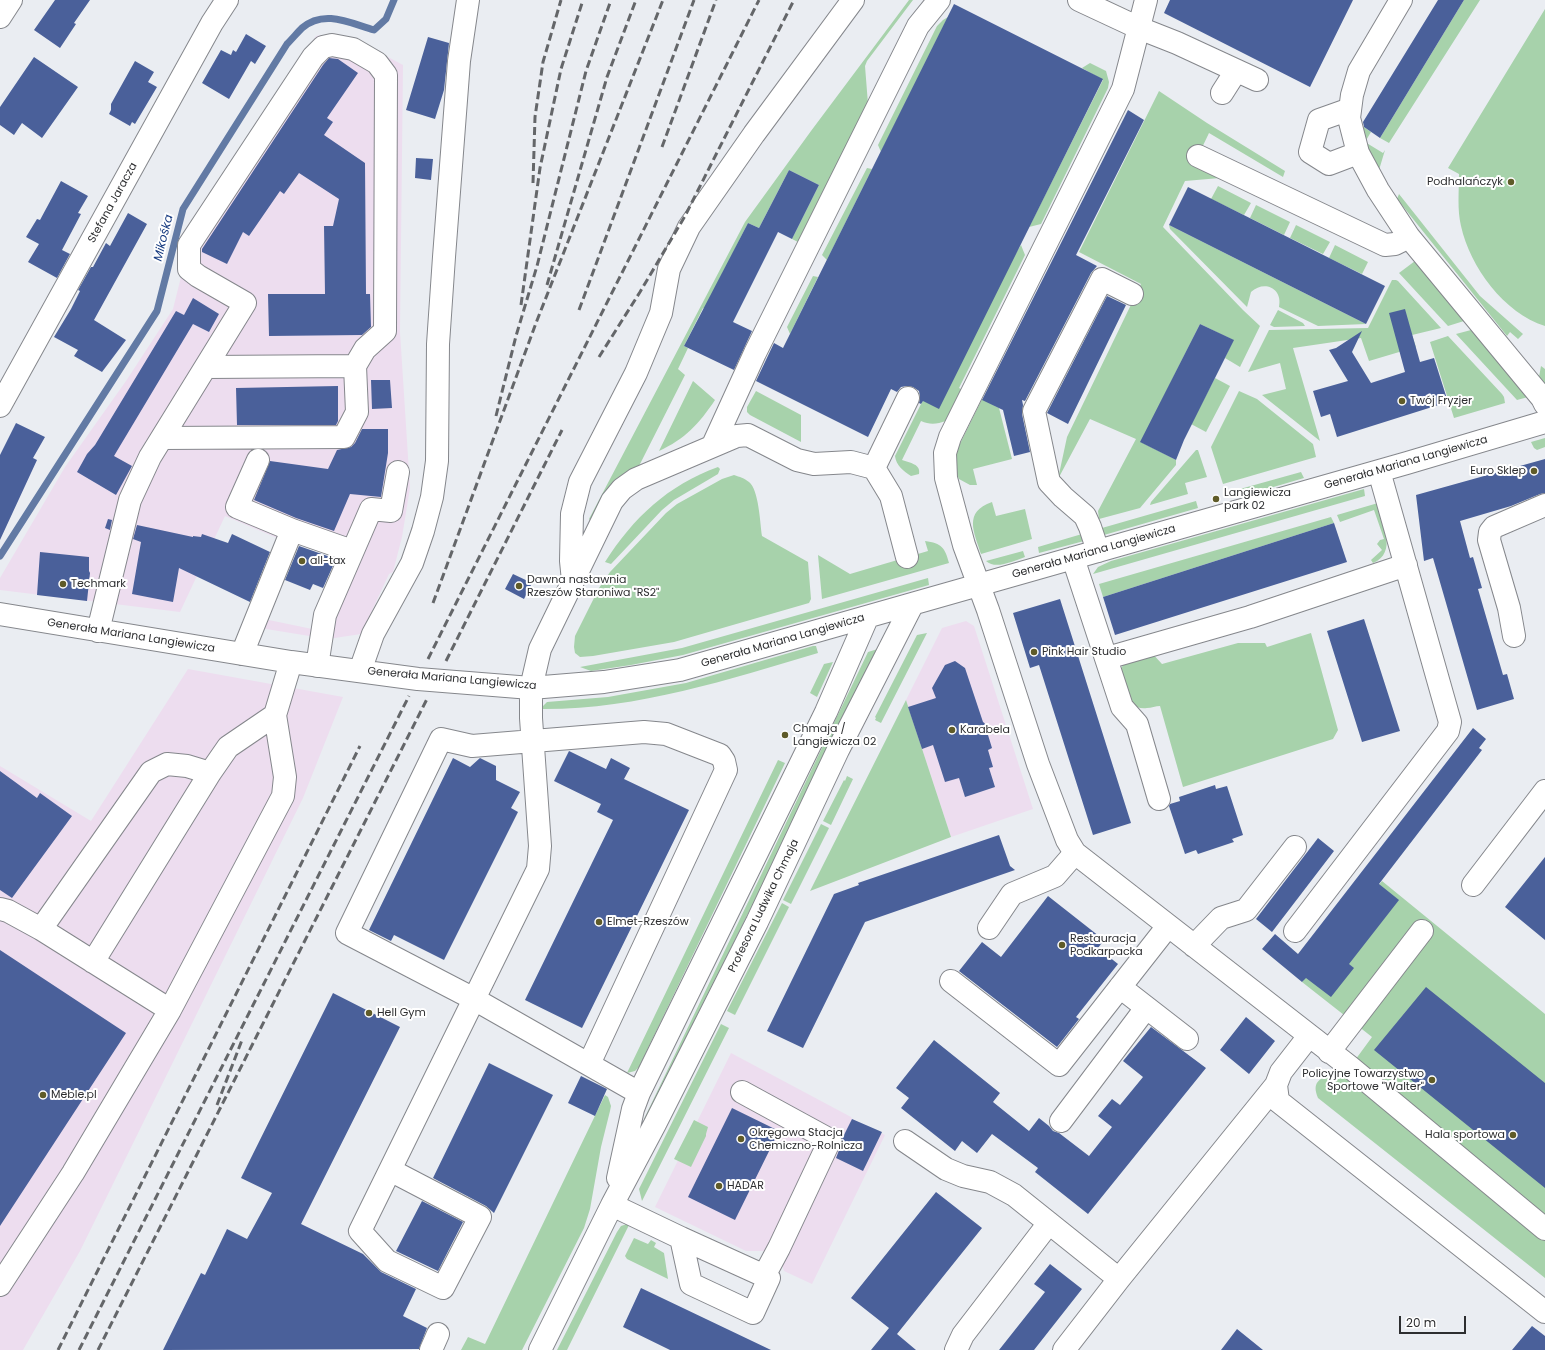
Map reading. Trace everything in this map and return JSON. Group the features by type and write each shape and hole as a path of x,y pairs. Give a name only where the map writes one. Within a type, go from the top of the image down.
{"street":[{"path":"0,17 11,0"},
{"name":"Stefana Jaracza","path":"0,406 212,22 227,0"},
{"path":"360,671 373,634 412,563 423,531 432,497 436,461 438,344 443,265 460,61 468,0"},
{"path":"573,582 571,561 572,514 580,482 636,373 661,313 669,269 689,227 754,134 854,0"},
{"path":"713,445 755,353 918,26 939,0"},
{"path":"1080,0 1139,28 1177,43 1257,80"},
{"path":"1146,0 1123,89 950,437 944,453 946,478 964,545 988,610 1038,764 1067,840 1075,853 1309,1036 1545,1229"},
{"path":"1401,0 1359,71 1352,95 1349,118 1358,153 1378,190 1409,237 1542,398 1545,404"},
{"path":"98,631 130,500 150,457 245,303 198,276 189,269 189,246 313,57 323,47 332,45 353,49 377,63 386,75 385,331 365,349 355,366 357,412 344,438 162,438"},
{"path":"1222,93 1236,71"},
{"path":"1350,109 1319,120 1310,152 1329,164 1358,153"},
{"path":"1198,156 1385,245 1395,244 1409,237"},
{"path":"1098,551 1085,516 1050,482 1034,411 1102,280 1132,294"},
{"path":"206,367 355,366"},
{"path":"874,468 908,398"},
{"name":"Generała Mariana Langiewicza","path":"0,614 317,666 418,678 531,688 604,682 680,670 867,618 1545,422"},
{"path":"390,1170 480,1217 443,1288 387,1261 360,1230 538,869 540,846 531,688 540,649 612,501 622,489 636,478 713,445 737,436 748,435 797,460 814,464 851,462 874,468 890,496 907,557"},
{"path":"258,460 237,507 292,530 352,551"},
{"path":"1295,931 1448,731 1450,722 1379,471"},
{"path":"317,666 325,615 371,509 391,511 398,472"},
{"path":"1514,636 1509,608 1489,540 1490,532 1494,527 1543,509"},
{"path":"242,654 292,530"},
{"path":"1073,558 1122,707 1138,724 1159,799"},
{"path":"1107,658 1250,616 1406,564"},
{"name":"Profesora Ludwika Chmaja","path":"540,1350 612,1205 655,1124 757,922 838,750 912,605"},
{"name":"Profesora Ludwika Chmaja","path":"612,1205 633,1109 639,1093 826,712 867,618"},
{"path":"0,1285 73,1172 170,1010 283,796 285,777 275,715 291,662"},
{"path":"93,962 210,773 228,747 275,715"},
{"path":"589,1064 726,770 724,761 720,755 666,734 644,732 472,746 441,739 347,932 474,999 639,1093"},
{"path":"41,929 151,772 166,764 187,766 210,773"},
{"path":"1473,884 1545,791"},
{"path":"1194,946 1221,918 1246,910 1295,847"},
{"path":"989,928 1012,894 1055,876 1075,853"},
{"path":"0,909 8,911 41,929 170,1010"},
{"path":"950,980 1059,1065 1168,926"},
{"path":"1329,1052 1422,931"},
{"path":"1120,987 1187,1039"},
{"path":"1061,1121 1146,1008"},
{"path":"1064,1350 1119,1279 1276,1085 1281,1072 1309,1036"},
{"path":"1276,1085 1278,1101 1291,1112 1545,1312"},
{"path":"742,1092 830,1140 779,1248 764,1276"},
{"path":"905,1141 946,1169 963,1176 990,1182 1014,1195 1119,1279"},
{"path":"612,1205 680,1238 769,1278 753,1313 690,1284 680,1238"},
{"path":"956,1350 962,1335 1049,1223"}],"shaded area":[{"path":"321,35 358,41 403,65 400,332 410,488 402,537 393,572 389,574 361,634 328,639 260,628 264,619 317,630 347,557 299,535 294,545 225,516 180,612 0,590 0,578 65,467 126,381 173,309 181,277 181,245 316,36"},
{"path":"966,621 974,626 1033,809 951,837 906,700 942,628"},
{"path":"188,669 343,697 303,798 80,1251 23,1350 0,1350 0,766 91,821"},
{"path":"731,1053 851,1117 852,1119 885,1135 812,1284 784,1271 781,1261 771,1245 764,1251 746,1251 655,1207"}],"green space":[{"path":"909,0 913,0 867,61 865,66 868,104 798,242 792,239 819,185 789,170 759,228 748,223 717,284 707,310 703,308 684,346 688,348 678,369 685,375 639,466 591,521 589,519 745,222"},
{"path":"1464,0 1480,0 1389,143 1380,138"},
{"name":"Podhalańczyk","path":"1545,9 1545,326 1530,320 1516,311 1491,286 1481,272 1472,257 1461,226 1459,207 1459,174 1448,168"},
{"path":"948,17 881,152 878,145 937,26"},
{"path":"1090,63 1106,71 1109,82 1108,88 1041,224 1029,227 1103,80 1082,68"},
{"path":"1159,91 1207,123 1285,171 1283,177 1209,133 1198,156 1220,178 1185,181 1163,227 1260,326 1240,367 1225,358 1233,340 1200,324 1141,442 1176,460 1176,465 1140,508 1099,519 1098,511 1136,439 1090,419 1058,479 1067,437 1141,284 1079,252"},
{"path":"1361,125 1371,132 1365,142 1383,153 1385,150 1379,170 1368,156"},
{"path":"867,168 872,169 827,260 822,255"},
{"path":"1218,186 1251,203 1244,215 1211,199"},
{"path":"1399,194 1480,296 1523,334 1518,339 1510,332 1507,336 1397,199"},
{"path":"1256,205 1290,222 1284,235 1250,218"},
{"path":"1169,225 1366,324 1318,326 1279,307 1278,295 1267,286 1256,288 1251,292 1247,307 1170,229"},
{"path":"1296,225 1330,242 1323,254 1290,238"},
{"path":"1021,245 1025,255 959,388 963,390 946,421 934,424 921,421 902,460 917,466 919,474 911,476 900,468 895,456 921,404"},
{"path":"1335,245 1368,262 1362,274 1329,258"},
{"path":"1415,261 1464,321 1448,326 1399,273"},
{"path":"813,276 818,277 790,334 787,327"},
{"path":"1392,280 1398,281 1441,328 1412,335 1416,347 1369,361 1361,338 1293,348 1320,441 1262,395 1286,389 1280,363 1248,372 1269,330 1368,328"},
{"path":"1278,310 1303,323 1305,326 1274,327 1270,325"},
{"path":"1471,330 1528,397 1517,400 1456,334"},
{"path":"1448,336 1502,394 1505,403 1454,418 1430,342"},
{"path":"1541,366 1545,369 1545,384 1539,377"},
{"path":"1215,378 1230,386 1206,432 1191,424"},
{"path":"693,381 715,400 691,430 659,451"},
{"path":"756,391 801,415 801,442 747,412 747,407"},
{"path":"1239,391 1257,399 1313,444 1316,457 1223,484 1211,447"},
{"path":"982,399 999,408 1012,459 973,469 977,485 970,485 959,479 955,454"},
{"path":"1545,438 1545,447 1537,450 1534,448 1531,442"},
{"path":"1196,450 1198,450 1207,477 1185,483 1188,494 1150,505 1151,502"},
{"path":"718,467 720,469 718,474 674,500 662,510 611,564 605,562 627,531 653,505 683,483"},
{"path":"1301,472 1304,478 1243,496 1240,489"},
{"path":"734,475 749,482 755,492 760,515 762,536 808,562 811,599 809,603 674,642 593,656 580,657 575,653 575,636 599,588 610,572 666,513 677,504 722,479"},
{"path":"1364,489 1365,496 1093,574 1098,567 1111,561"},
{"path":"1196,501 1198,508 1104,535 1102,528"},
{"path":"992,502 996,516 1025,509 1032,539 981,554 974,531 974,517 977,511 983,506"},
{"path":"1378,503 1385,528 1387,545 1381,558 1373,563 1371,560 1382,550 1377,544 1380,540 1384,539 1374,510 1340,522 1337,515"},
{"path":"1331,517 1334,523 1103,597 1099,584"},
{"path":"1082,534 1084,541 1039,553 1038,547"},
{"path":"925,541 935,543 942,547 949,563 822,599 818,555 850,574 928,551"},
{"path":"1023,551 1025,557 1005,564 995,565 986,561"},
{"path":"928,578 929,585 683,655 591,671 580,667 682,648"},
{"path":"927,633 881,723 875,720 875,717 917,635"},
{"path":"1311,633 1338,730 1333,739 1183,787 1160,706 1140,708 1130,701 1127,696 1120,670 1125,662 1150,651 1162,664 1238,643 1265,643 1267,647"},
{"path":"816,646 818,653 680,692 611,704 575,708 540,709 547,702 608,697 686,683"},
{"path":"881,648 645,1119 644,1119 868,652"},
{"path":"833,662 817,697 810,693 824,664"},
{"path":"906,700 951,837 810,891"},
{"path":"778,760 785,763 639,1067 635,1071 627,1073"},
{"path":"847,776 853,779 831,825 823,821"},
{"path":"821,824 829,828 791,904 783,900"},
{"name":"Policyjne Towarzystwo Sportowe \"Walter\"","path":"1382,881 1545,1014 1545,1278 1318,1098 1316,1093 1316,1085 1318,1082 1332,1074 1339,1079 1350,1067 1372,1037 1302,982"},
{"path":"782,903 789,907 735,1015 727,1011"},
{"path":"721,1024 729,1028 642,1201 639,1189"},
{"path":"605,1095 608,1097 611,1106 601,1147 590,1209 584,1228 522,1350 461,1350 468,1337 485,1344"},
{"path":"694,1120 708,1127 706,1136 691,1167 674,1159"},
{"path":"630,1223 567,1350 557,1350 617,1232 621,1226"},
{"path":"634,1238 648,1244 651,1240 656,1243 654,1247 664,1253 668,1279 627,1259 625,1256"}],"building":[{"path":"55,0 90,0 74,23 76,24 60,48 34,30"},
{"path":"1170,0 1353,0 1310,87 1164,13"},
{"path":"1438,0 1464,0 1380,138 1364,127 1363,122"},
{"path":"954,4 1103,79 939,409 923,401 921,404 919,403 919,391 913,387 901,387 897,392 891,389 868,437 756,381 774,343 783,348"},
{"path":"246,34 266,46 255,64 251,61 229,99 202,83 221,50 231,55 233,50 236,52"},
{"path":"428,37 449,43 444,90 435,119 406,110"},
{"path":"34,57 78,87 42,138 22,123 14,135 0,125 0,107"},
{"path":"329,58 338,59 358,73 327,118 333,122 324,135 365,163 366,294 370,294 371,327 362,335 269,336 268,294 325,294 324,226 333,226 339,199 299,173 284,194 280,191 249,236 243,232 227,264 202,252 202,249"},
{"path":"135,61 154,72 148,82 157,87 135,124 132,122 130,126 109,114 111,104"},
{"path":"1128,110 1144,120 1076,255 1097,266 1091,273 1025,401 1022,400 1022,414 1030,452 1014,456 1003,410 982,400"},
{"path":"416,158 433,159 431,180 415,178"},
{"path":"789,170 819,185 792,239 778,232 733,322 752,331 734,370 684,346 748,223 759,228"},
{"path":"61,181 88,196 78,213 81,214 62,250 70,254 57,278 28,262 39,244 26,237 37,219 40,220"},
{"path":"1188,187 1385,286 1366,324 1169,225"},
{"path":"128,213 147,224 94,320 126,340 102,372 74,356 78,350 54,337 71,309 80,291 78,290 91,267 93,267 106,243 110,246"},
{"path":"1107,296 1126,305 1068,424 1047,413"},
{"path":"193,298 219,314 209,332 193,324 114,456 132,466 116,495 77,472 176,311 184,315"},
{"path":"1405,309 1420,362 1434,358 1448,402 1337,437 1330,414 1321,417 1313,391 1348,381 1329,350 1336,348 1362,331 1352,352 1371,383 1405,372 1389,313"},
{"path":"1200,324 1234,340 1184,440 1176,460 1140,442"},
{"path":"371,380 390,380 392,408 372,409"},
{"path":"338,386 338,421 336,425 237,425 236,388"},
{"path":"16,423 45,437 33,458 37,460 0,540 0,455"},
{"path":"362,429 388,429 388,453 381,497 350,494 334,531 296,518 254,500 270,461 328,469 337,450 351,447 355,443"},
{"path":"1545,459 1545,493 1511,506 1460,521 1470,558 1473,557 1482,588 1478,589 1503,675 1507,674 1514,699 1477,710 1433,558 1424,561 1416,495"},
{"path":"108,519 112,520 110,530 105,528"},
{"path":"1334,523 1347,562 1115,635 1103,597"},
{"path":"137,525 193,537 201,537 202,534 228,543 232,534 270,552 250,602 179,568 173,602 132,594 141,542 133,539"},
{"path":"299,546 336,559 323,588 313,584 310,590 285,580"},
{"name":"Techmark","path":"40,552 89,557 90,573 87,601 37,595"},
{"name":"Dawna nastawnia Rzeszów Staroniwa \"RS2\"","path":"513,574 532,583 524,599 505,589"},
{"path":"1060,599 1131,823 1093,835 1039,665 1030,668 1013,613"},
{"path":"1364,619 1400,731 1362,742 1327,631"},
{"name":"Karabela","path":"955,661 965,668 983,722 987,725 990,734 988,735 992,748 988,750 993,767 989,768 995,787 965,797 959,778 945,782 933,745 922,749 908,707 936,698 932,688 945,665"},
{"path":"1473,728 1486,739 1479,748 1482,750 1379,884 1399,900 1349,964 1354,968 1331,997 1306,978 1302,982 1262,949 1275,934 1298,954"},
{"name":"Elmet-Rzeszów","path":"569,751 606,769 611,758 630,768 624,779 689,810 582,1028 525,1000 613,820 597,812 601,804 554,781"},
{"path":"453,758 470,767 480,758 496,766 496,780 520,792 511,808 518,812 444,960 394,935 391,941 369,930"},
{"path":"0,771 37,798 40,793 72,816 12,898 0,890"},
{"path":"1215,785 1216,789 1227,786 1243,835 1232,839 1234,842 1198,854 1196,850 1185,854 1169,806 1170,804 1180,801 1179,797"},
{"path":"999,835 1010,866 1015,870 865,922 803,1048 767,1031 834,894 859,885 858,883"},
{"path":"1318,838 1334,851 1272,932 1256,919"},
{"path":"1545,857 1545,940 1505,907"},
{"path":"1048,896 1104,940 1098,948 1118,964 1076,1017 1079,1019 1057,1047 959,971 982,942 1001,957"},
{"name":"Meble.pl","path":"0,950 126,1033 0,1226"},
{"name":"Hala sportowa","path":"1426,987 1545,1083 1545,1188 1374,1050"},
{"path":"333,993 400,1027 301,1224 363,1254 381,1272 416,1289 403,1316 427,1328 419,1349 163,1350 201,1273 205,1275 227,1229 247,1239 272,1193 241,1178"},
{"path":"1246,1017 1275,1041 1249,1074 1220,1050"},
{"path":"1151,1027 1206,1068 1088,1214 1035,1172 1038,1168 992,1134 977,1153 962,1141 955,1151 901,1108 909,1098 896,1088 934,1040 1000,1093 993,1102 1029,1131 1039,1118 1053,1131 1059,1133 1089,1156 1112,1127 1098,1116 1112,1099 1120,1105 1143,1077 1123,1061"},
{"path":"489,1063 553,1095 494,1213 486,1206 433,1178"},
{"path":"581,1076 607,1089 595,1116 568,1103"},
{"path":"732,1108 779,1131 735,1220 688,1197"},
{"path":"852,1119 882,1132 863,1171 836,1158 842,1139"},
{"path":"936,1192 982,1228 897,1334 916,1350 871,1350 889,1328 851,1298"},
{"path":"422,1201 463,1222 438,1271 396,1251"},
{"path":"1050,1264 1082,1289 1034,1350 999,1350 1045,1292 1034,1284"},
{"path":"641,1288 771,1350 670,1350 623,1327"},
{"path":"1532,1326 1545,1336 1545,1350 1512,1350"},
{"path":"1237,1329 1263,1350 1221,1350"}],"waterway":[{"name":"Mikośka","path":"0,556 157,311 183,209 287,44 302,28 310,22 319,19 337,19 374,30 386,19 394,0"}],"railway":[{"path":"533,183 535,117 543,62 561,0"},
{"path":"521,305 540,168 561,69 583,0"},
{"path":"496,416 516,336 537,266 586,71 611,0"},
{"path":"547,285 607,77 636,0"},
{"path":"433,603 536,323 663,0"},
{"path":"579,310 694,0"},
{"path":"662,147 716,0"},
{"path":"428,659 759,0"},
{"path":"599,357 685,216 794,0"},
{"path":"446,661 562,430"},
{"path":"79,1350 409,696"},
{"path":"98,1350 427,699"},
{"path":"58,1350 360,746"},
{"path":"217,1105 242,1040"}],"place":[{"name":"Podhalańczyk","path":"1511,182"},
{"name":"Twój Fryzjer","path":"1402,401"},
{"name":"Euro Sklep","path":"1534,471"},
{"name":"Langiewicza park 02","path":"1216,499"},
{"name":"all-tax","path":"302,561"},
{"name":"Techmark","path":"63,584"},
{"name":"Dawna nastawnia Rzeszów Staroniwa \"RS2\"","path":"519,586"},
{"name":"Pink Hair Studio","path":"1034,652"},
{"name":"Karabela","path":"952,730"},
{"name":"Chmaja / Langiewicza 02","path":"785,735"},
{"name":"Elmet-Rzeszów","path":"599,922"},
{"name":"Restauracja Podkarpacka","path":"1062,945"},
{"name":"Hell Gym","path":"369,1013"},
{"name":"Policyjne Towarzystwo Sportowe \"Walter\"","path":"1432,1080"},
{"name":"Meble.pl","path":"43,1095"},
{"name":"Hala sportowa","path":"1513,1135"},
{"name":"Okręgowa Stacja Chemiczno-Rolnicza","path":"741,1139"},
{"name":"HADAR","path":"719,1186"}]}
